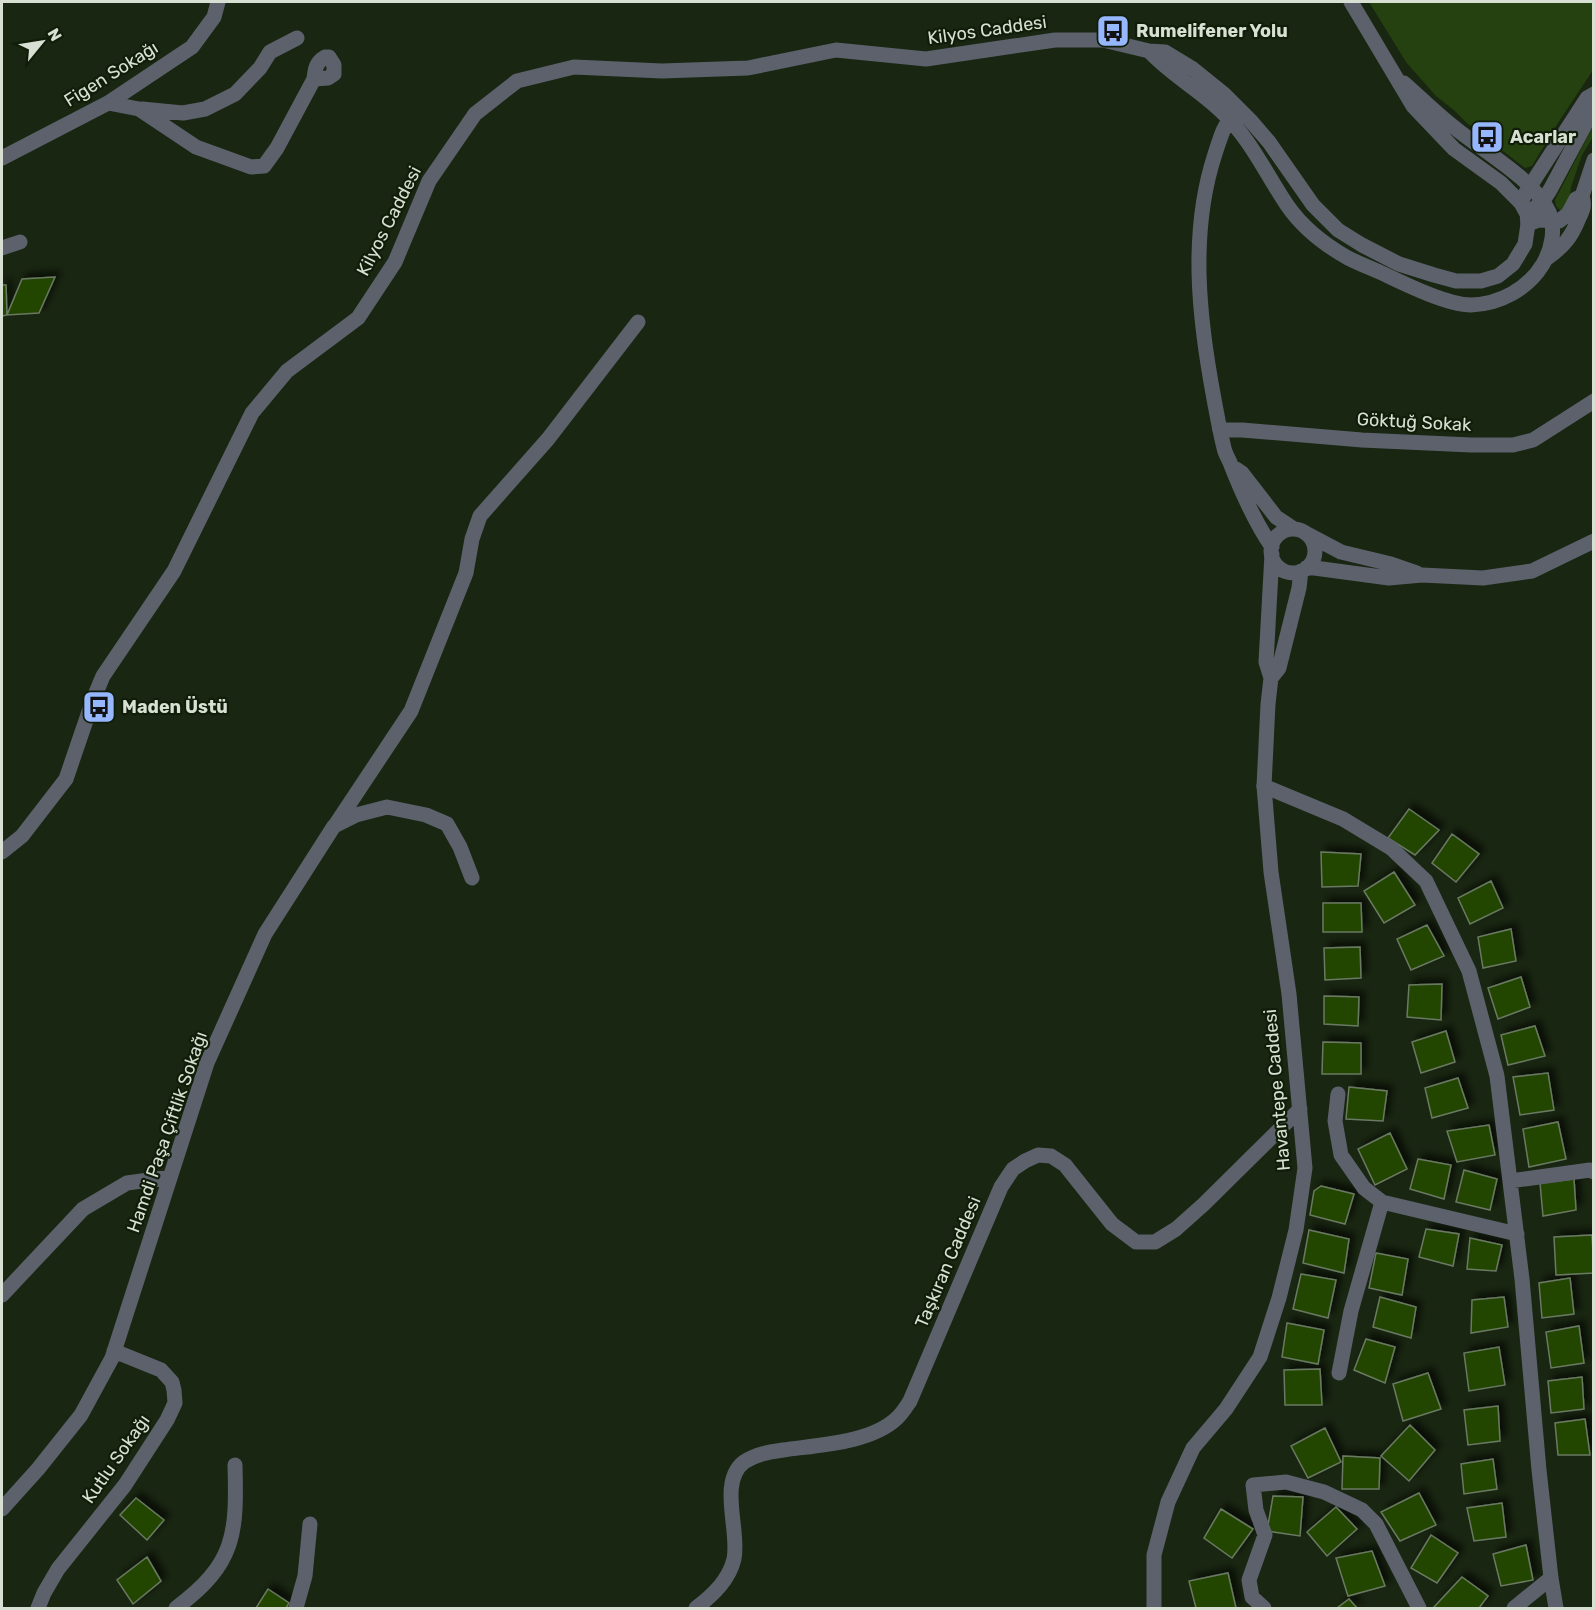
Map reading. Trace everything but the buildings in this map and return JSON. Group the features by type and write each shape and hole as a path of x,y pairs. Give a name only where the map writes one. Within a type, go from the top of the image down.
{"street":[{"name":"Figen Sokağı","path":"2,158 108,103 192,46 214,18 218,2"},
{"name":"Kilyos Caddesi","path":"2,852 22,836 66,779 103,676 174,571 252,413 287,371 358,318 395,262 429,181 475,114 517,81 574,67 662,71 748,68 836,50 926,59 1055,40 1103,40 1149,51 1222,112 1233,114 1269,142 1313,205 1338,230 1362,245 1400,264 1456,281 1481,280 1498,276 1513,264 1525,244 1525,214 1501,183 1454,149 1413,106 1351,2"},
{"path":"108,103 139,109 183,113 205,109 234,94 260,68 270,52 297,38"},
{"name":"Kilyos Caddesi","path":"1233,114 1288,207 1315,236 1348,258 1444,299 1470,305 1509,296 1539,272 1546,259 1553,236 1548,211 1531,186 1454,127 1394,74"},
{"path":"139,109 196,147 251,167 264,166 277,148 314,79"},
{"path":"1525,214 1531,186 1587,98 1593,94"},
{"path":"1525,214 1542,202 1593,108"},
{"path":"1233,114 1224,127 1206,183 1199,244 1200,307 1210,380 1224,451 1235,478 1272,550"},
{"path":"1546,259 1561,248 1573,232 1583,210 1582,196 1593,160"},
{"path":"1525,214 1539,220 1559,221 1568,214 1576,200 1582,196"},
{"path":"1525,214 1553,236 1560,240 1568,240"},
{"path":"2,248 20,242"},
{"name":"Hamdi Paşa Çiftlik Sokağı","path":"2,1509 38,1469 81,1415 112,1358 207,1063 265,934 411,711 466,573 472,539 480,516 548,439 638,322"},
{"name":"Göktuğ Sokak","path":"1220,430 1373,441 1513,445 1533,440 1593,402"},
{"path":"1231,465 1242,473 1276,517 1300,531 1341,552 1390,564 1422,575"},
{"path":"1284,531 1300,531 1312,540 1314,554 1312,561 1304,569 1293,573 1279,567 1274,561 1273,542 1284,531"},
{"path":"1304,569 1389,578 1422,575 1483,578 1532,571 1593,541"},
{"name":"Havantepe Caddesi","path":"1154,1608 1154,1555 1168,1502 1193,1448 1226,1409 1260,1357 1279,1298 1296,1230 1305,1168 1289,994 1271,872 1264,786 1271,678 1266,662 1272,550"},
{"name":"Havantepe Caddesi","path":"1271,678 1279,668 1304,569"},
{"path":"1264,786 1343,819 1391,848 1426,881 1469,971 1497,1076 1517,1234 1551,1578 1556,1608"},
{"path":"334,826 356,815 387,807 426,815 447,824 460,847 472,878"},
{"path":"1338,1094 1335,1120 1341,1155 1364,1188 1382,1202 1517,1234"},
{"name":"Taşkıran Caddesi","path":"696,1608 724,1583 734,1558 731,1498 733,1477 743,1463 760,1454 858,1438 885,1428 898,1418 910,1401 1001,1187 1013,1169 1038,1155 1051,1156 1065,1165 1112,1224 1136,1242 1155,1242 1176,1229 1204,1204 1300,1109"},
{"path":"1510,1181 1590,1170 1593,1172"},
{"path":"2,1296 83,1209 127,1184 170,1178"},
{"path":"1339,1373 1351,1311 1382,1202"},
{"name":"Kutlu Sokağı","path":"38,1608 58,1569 125,1485 167,1420 175,1403 172,1382 161,1370 114,1351"},
{"path":"176,1608 206,1583 225,1556 234,1527 235,1465"},
{"path":"1264,1608 1252,1597 1248,1580 1265,1535 1256,1510 1254,1485 1286,1482 1324,1492 1362,1510 1376,1524 1418,1608"},
{"path":"296,1608 305,1576 310,1524"},
{"path":"1514,1608 1551,1578"}],"green space":[{"path":"1369,2 1593,2 1593,70 1532,166 1525,168 1436,96 1406,62"},
{"path":"1593,126 1593,137 1582,155 1571,187 1569,203 1560,210 1555,200"}],"place":[{"name":"Rumelifener Yolu","path":"1113,31"},
{"name":"Acarlar","path":"1487,137"},
{"name":"Maden Üstü","path":"99,707"}]}
